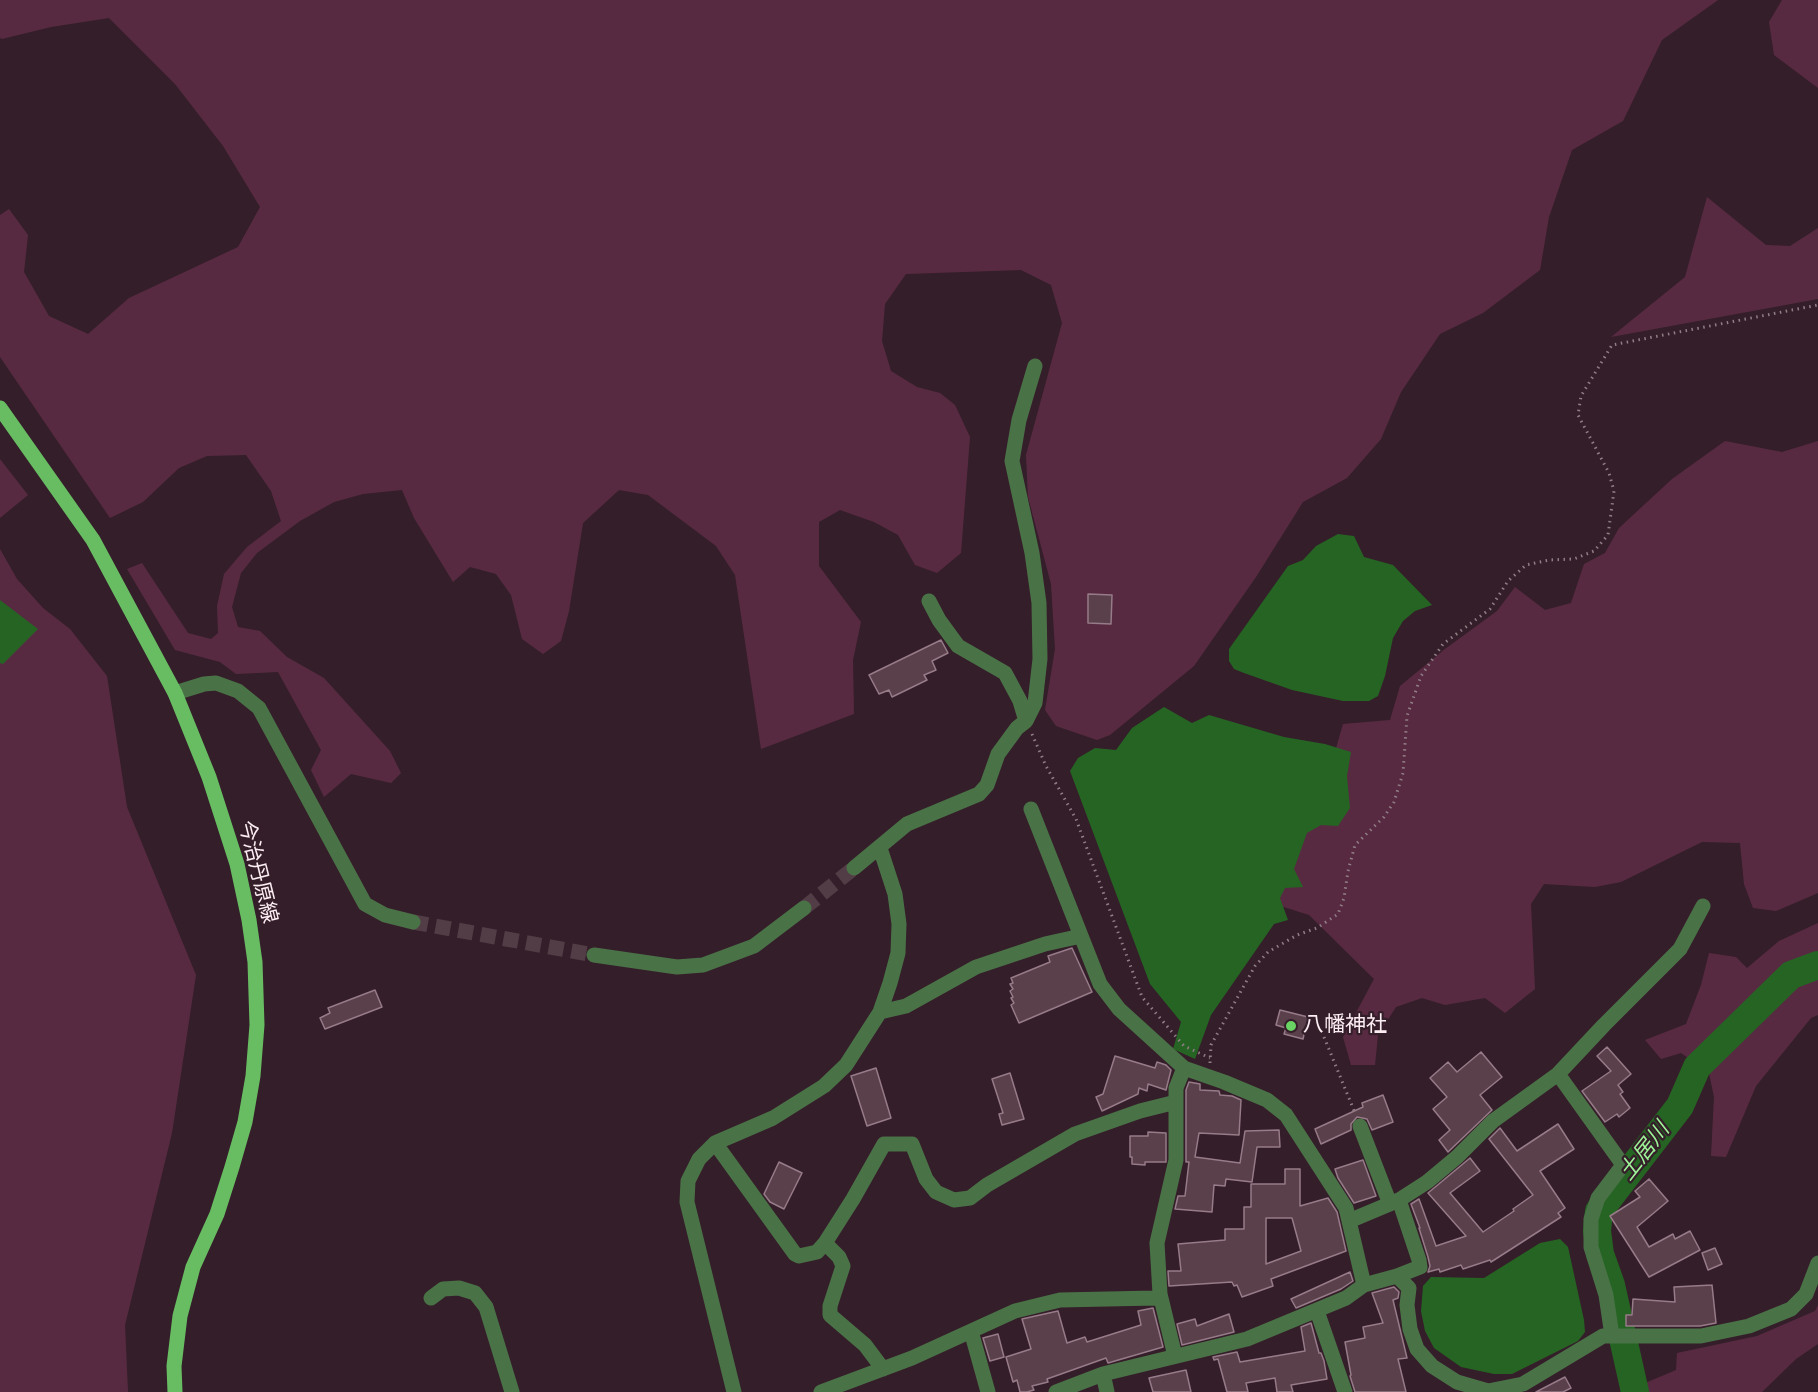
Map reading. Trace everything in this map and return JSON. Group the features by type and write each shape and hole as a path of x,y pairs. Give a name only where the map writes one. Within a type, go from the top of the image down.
{"main road":[{"name":"今治丹原線","path":"0,408 93,540 176,693 209,777 237,864 255,962 257,1026 253,1076 245,1122 217,1214 193,1267 180,1316 174,1366 175,1392"}],"street":[{"path":"854,868 907,824 979,794 987,784 998,754 1017,728 1026,722 1035,703 1040,659 1039,603 1032,553 1012,461 1019,420 1035,366"},
{"path":"929,601 939,620 958,646 1005,674 1020,701 1026,722"},
{"path":"176,693 204,684 216,683 238,691 259,708 365,904 385,915 413,922"},
{"path":"1031,809 1100,984 1119,1009 1184,1068 1267,1100 1286,1115 1346,1208 1364,1285"},
{"path":"734,1392 687,1202 688,1181 699,1159 715,1143 773,1118 824,1086 846,1065 880,1012 898,953 899,924 895,894 880,848"},
{"path":"1349,1221 1394,1202 1427,1182 1493,1121 1558,1074 1680,949 1703,906"},
{"path":"594,955 677,967 703,965 754,946 804,908"},
{"path":"880,1012 906,1006 976,967 1081,936"},
{"path":"1175,1356 1160,1294 1158,1243 1176,1160 1176,1088 1184,1068"},
{"path":"1558,1074 1623,1165 1598,1198 1591,1219 1591,1247 1606,1295 1612,1336"},
{"path":"715,1143 795,1254 799,1256 817,1252 825,1243 884,1144 912,1144 926,1179 936,1192 954,1200 970,1198 987,1185 1075,1134 1140,1111 1176,1102"},
{"path":"1056,1392 1103,1374 1247,1339 1346,1298 1364,1285 1420,1267 1419,1260 1360,1126"},
{"path":"825,1243 843,1266 830,1306 830,1315 865,1345 883,1369"},
{"path":"1397,1276 1409,1288 1407,1305 1410,1329 1418,1349 1432,1366 1457,1382 1488,1392 1523,1384 1603,1336 1701,1336 1749,1326 1791,1309 1806,1294 1813,1291 1818,1263"},
{"path":"431,1298 443,1289 459,1288 475,1293 486,1307 512,1392"},
{"path":"820,1392 883,1369 1015,1311 1060,1300 1155,1298 1160,1294"},
{"path":"1317,1311 1345,1392"},
{"path":"971,1331 988,1392"},
{"path":"1103,1374 1107,1392"}],"path":[{"path":"1209,1077 1211,1045 1255,966 1268,952 1297,934 1317,928 1338,914 1344,898 1355,845 1384,817 1394,802 1403,773 1407,716 1421,676 1443,644 1490,609 1508,581 1526,565 1549,560 1574,559 1594,551 1608,536 1614,491 1609,473 1578,414 1581,396 1612,345 1818,305"},
{"path":"1026,722 1046,766 1076,819 1142,997 1184,1046 1210,1058"},
{"path":"1324,1037 1360,1126"}],"shaded area":[{"path":"0,0 1718,0 1662,40 1623,121 1572,150 1549,217 1540,270 1483,313 1440,334 1401,392 1381,439 1347,478 1303,502 1256,577 1194,666 1110,735 1097,740 1056,726 1045,710 1055,649 1051,584 1028,497 1026,455 1062,323 1051,285 1021,270 906,274 885,304 882,341 891,371 917,387 940,393 955,405 970,437 961,553 937,573 915,565 898,535 874,522 840,510 819,522 819,566 861,622 853,660 854,714 761,749 735,575 716,546 648,495 619,490 583,523 569,611 561,641 543,654 522,639 511,595 496,574 470,567 453,582 414,518 402,490 363,494 334,502 300,521 257,553 241,573 232,607 238,627 260,631 287,657 324,678 390,751 401,773 391,783 351,774 324,797 311,770 321,750 278,672 236,674 220,662 175,650 127,569 142,563 188,633 211,639 218,633 217,606 224,574 247,547 281,521 271,491 246,455 207,456 179,468 143,502 110,518 0,357 0,215 9,209 28,235 24,272 49,316 88,334 129,298 238,247 260,207 223,146 175,84 109,18 51,27 2,39 0,38"},
{"path":"1782,0 1818,0 1818,88 1774,55 1769,22"},
{"path":"1707,197 1766,245 1790,246 1818,228 1818,299 1611,337 1685,277"},
{"path":"1725,441 1782,452 1818,441 1818,893 1776,911 1753,908 1744,884 1740,843 1702,842 1621,882 1595,887 1544,884 1531,904 1535,989 1505,1013 1485,998 1445,1005 1422,998 1396,1007 1378,1035 1375,1065 1351,1065 1343,1037 1374,979 1309,915 1268,902 1333,759 1343,724 1390,720 1400,686 1497,611 1515,587 1545,610 1571,603 1584,564 1605,553 1619,528 1672,479"},
{"path":"0,459 28,495 0,518"},
{"path":"1338,534 1354,536 1364,557 1393,565 1432,605 1415,611 1403,621 1393,638 1378,696 1369,701 1343,701 1292,690 1234,669 1229,661 1229,649 1288,566 1303,560 1316,546"},
{"path":"0,549 17,579 43,608 70,629 107,676 127,807 196,975 172,1133 125,1325 128,1392 0,1392"},
{"path":"0,600 38,629 3,664 0,663"},
{"path":"1164,707 1192,723 1209,715 1284,737 1325,744 1351,752 1347,776 1350,808 1338,826 1321,825 1307,833 1294,869 1303,887 1285,888 1280,898 1288,920 1274,924 1211,1015 1195,1059 1173,1049 1181,1022 1150,984 1070,771 1078,758 1095,748 1116,750 1132,728"},
{"path":"1818,923 1818,1015 1811,1018 1756,1086 1726,1157 1711,1156 1714,1097 1709,1073 1681,1053 1661,1059 1645,1040 1686,1024 1701,985 1709,953 1736,957 1747,968 1779,941"},
{"path":"1560,1239 1568,1247 1584,1320 1585,1332 1578,1341 1512,1374 1494,1374 1461,1367 1434,1348 1425,1331 1421,1311 1423,1286 1431,1277 1484,1278 1540,1243"},
{"path":"1818,1305 1818,1344 1796,1359 1762,1392 1625,1392 1626,1388 1643,1384 1676,1370 1677,1353 1757,1336 1815,1311"}],"building":[{"path":"1088,594 1112,595 1111,624 1088,623"},
{"path":"941,640 948,653 932,661 936,670 924,675 927,680 892,697 889,690 879,694 869,675"},
{"path":"1072,948 1092,992 1019,1023 1011,1005 1014,1003 1010,991 1013,989 1010,984 1013,983 1011,978 1050,962 1048,956"},
{"path":"375,990 382,1007 325,1029 320,1018 330,1013 328,1008"},
{"name":"八幡神社","path":"1280,1010 1308,1017 1303,1039 1284,1034 1286,1028 1276,1025"},
{"path":"1607,1047 1631,1074 1618,1085 1623,1092 1620,1094 1630,1108 1619,1117 1617,1114 1605,1122 1582,1091 1611,1071 1597,1056"},
{"path":"1481,1052 1502,1077 1480,1095 1492,1110 1448,1152 1439,1140 1450,1130 1433,1109 1447,1097 1430,1078 1448,1062 1457,1072"},
{"path":"1115,1056 1155,1068 1157,1062 1166,1065 1171,1070 1166,1090 1148,1084 1147,1091 1139,1088 1138,1094 1102,1111 1096,1097 1103,1094"},
{"path":"876,1068 891,1118 867,1126 851,1076"},
{"path":"1010,1073 1024,1119 1002,1125 999,1114 1003,1113 992,1079"},
{"path":"1189,1082 1200,1084 1200,1090 1219,1091 1220,1095 1232,1096 1241,1100 1239,1135 1199,1133 1195,1157 1240,1163 1245,1131 1279,1130 1280,1147 1257,1147 1252,1182 1226,1179 1225,1186 1214,1185 1212,1212 1175,1209 1178,1196 1185,1196 1189,1162 1186,1162 1186,1090"},
{"path":"1383,1095 1393,1122 1372,1130 1367,1119 1357,1117 1351,1124 1351,1130 1321,1144 1315,1129 1363,1107 1362,1103"},
{"path":"1558,1124 1574,1149 1540,1171 1565,1208 1558,1213 1561,1217 1491,1262 1490,1260 1463,1269 1461,1265 1440,1272 1439,1269 1428,1272 1430,1266 1428,1257 1411,1204 1419,1199 1436,1246 1466,1236 1428,1193 1470,1158 1480,1171 1450,1193 1483,1232 1533,1195 1489,1139 1500,1128 1517,1151"},
{"path":"1148,1132 1166,1133 1166,1162 1132,1164 1130,1136 1148,1136"},
{"path":"1363,1160 1376,1196 1354,1203 1335,1169"},
{"path":"779,1162 802,1173 784,1209 770,1202 764,1194"},
{"path":"1285,1169 1300,1169 1300,1206 1328,1198 1337,1212 1346,1251 1271,1279 1273,1286 1242,1297 1237,1285 1234,1286 1232,1282 1169,1286 1168,1271 1181,1271 1178,1244 1225,1240 1225,1229 1244,1229 1244,1207 1251,1207 1251,1184 1285,1184","holes":["1266,1218 1292,1218 1301,1251 1266,1264"]},
{"path":"1649,1179 1668,1201 1637,1227 1649,1247 1673,1234 1675,1239 1690,1231 1700,1250 1649,1277 1610,1216 1640,1197 1635,1191"},
{"path":"1715,1248 1722,1264 1708,1270 1702,1253"},
{"path":"1350,1272 1353,1281 1341,1289 1296,1308 1291,1299"},
{"path":"1712,1285 1716,1323 1700,1326 1626,1326 1626,1315 1632,1315 1633,1299 1675,1302 1674,1287"},
{"path":"1394,1287 1399,1292 1398,1298 1393,1300 1407,1358 1398,1359 1406,1392 1355,1392 1345,1342 1365,1338 1363,1327 1383,1323 1372,1293"},
{"path":"1153,1308 1163,1347 1108,1363 1106,1358 1047,1379 1048,1382 1032,1386 1034,1390 1027,1392 1020,1392 1017,1380 1013,1382 1006,1357 1031,1349 1022,1319 1058,1311 1067,1343 1085,1337 1087,1342 1141,1325 1138,1311"},
{"path":"1229,1314 1234,1332 1182,1345 1177,1324 1195,1319 1197,1326"},
{"path":"1311,1323 1319,1353 1324,1361 1327,1379 1291,1385 1293,1392 1277,1392 1275,1378 1246,1383 1248,1392 1227,1392 1218,1359 1214,1360 1213,1357 1237,1352 1240,1362 1305,1351 1301,1327"},
{"path":"998,1334 1004,1357 990,1361 983,1338"},
{"path":"1186,1370 1191,1392 1153,1392 1149,1378"},
{"path":"1565,1377 1571,1388 1563,1392 1536,1392"}],"waterway":[{"name":"土居川","path":"1635,1392 1611,1285 1600,1254 1597,1231 1599,1211 1680,1106 1697,1067 1791,975 1818,965"}],"tunnel":[{"path":"804,908 854,868"},
{"path":"413,922 594,955"}],"place":[{"name":"八幡神社","path":"1291,1026"}]}
